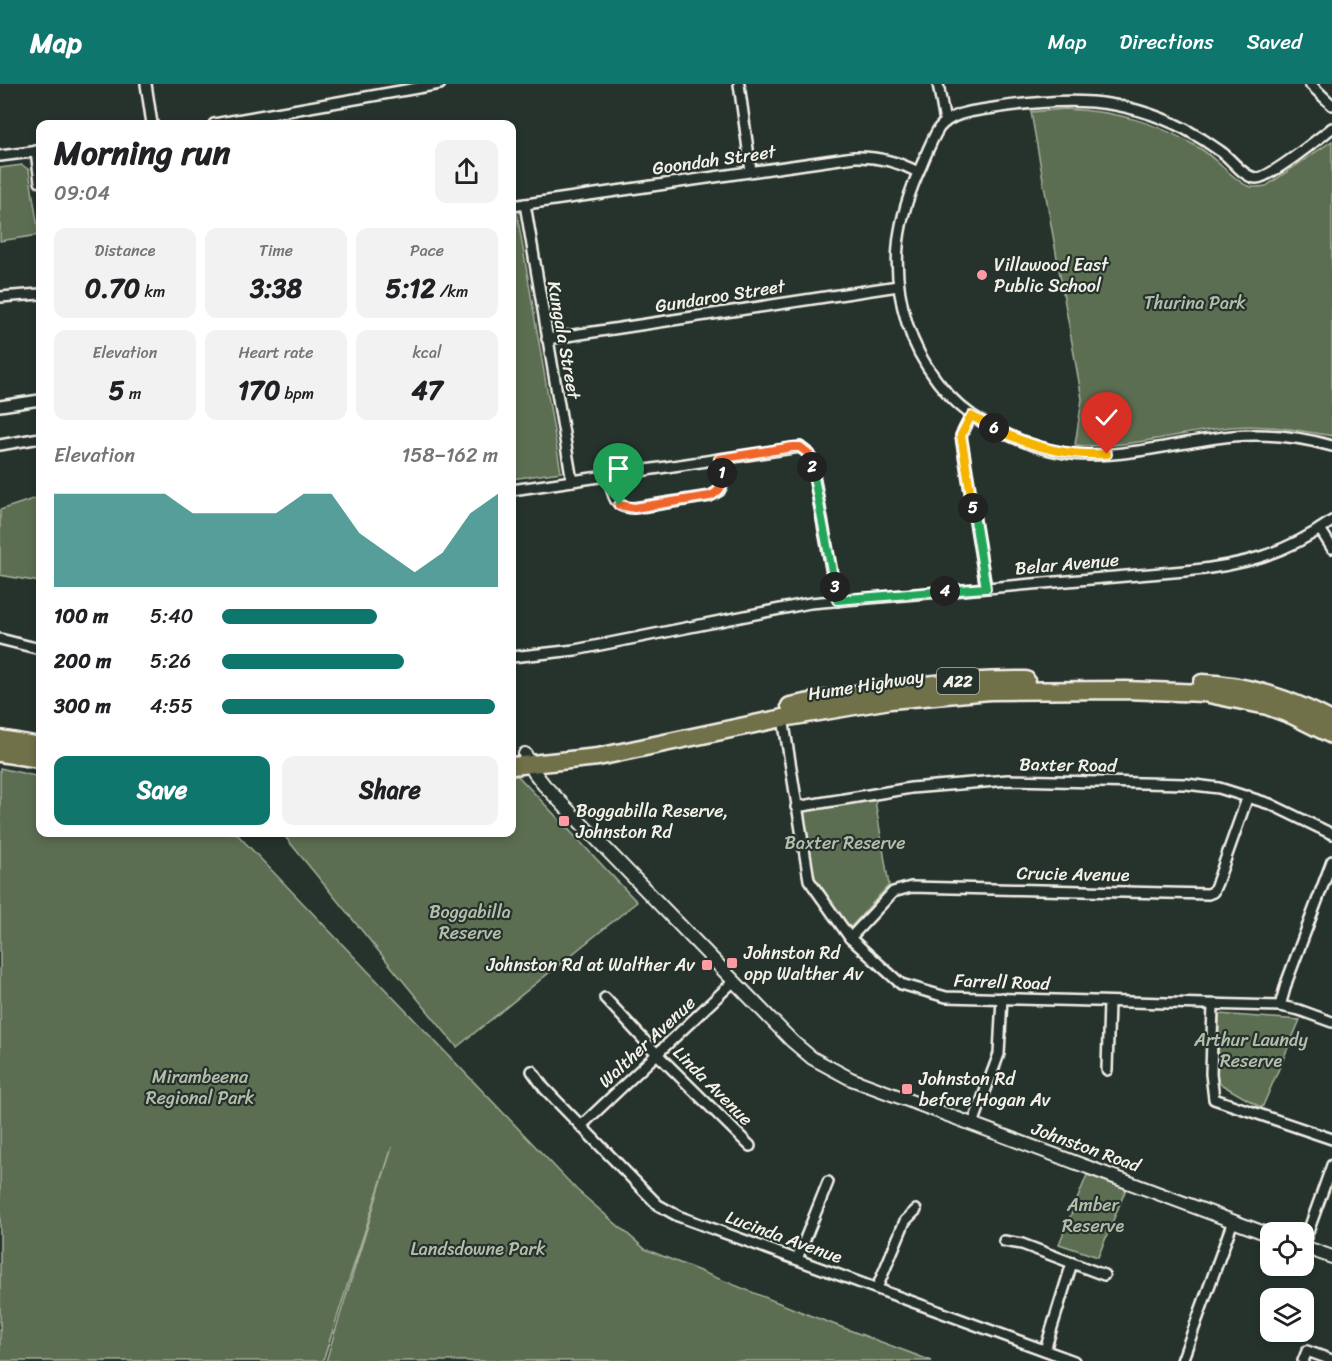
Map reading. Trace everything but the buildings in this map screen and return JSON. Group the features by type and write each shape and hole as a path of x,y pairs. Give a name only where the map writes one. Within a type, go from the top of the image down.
{"highway":[{"name":"Hume Highway","path":"522,758 614,743 780,708 896,687 990,680 1214,683 1247,687 1276,695 1332,721"},
{"name":"Hume Highway","path":"522,758 598,758 783,718 933,695 990,691 1204,693 1267,705 1332,735"},
{"path":"0,739 36,745"},
{"path":"0,753 36,758"}],"street":[{"path":"146,84 151,120"},
{"path":"237,120 440,84"},
{"path":"739,84 751,171"},
{"path":"938,84 945,122"},
{"path":"1310,84 1332,105"},
{"path":"1332,128 1268,175 1255,178 1222,152 1187,130 1150,114 1107,103 1066,100 970,112 945,122 936,134 904,207 897,258 898,286 908,326 933,375 971,416 1032,446 1070,453 1107,454 1244,436 1287,437 1332,446"},
{"path":"0,156 36,151"},
{"name":"Goondah Street","path":"516,205 871,156 888,159 918,172"},
{"name":"Kungala Street","path":"525,204 572,482"},
{"name":"Gundaroo Street","path":"548,339 898,286"},
{"path":"0,297 36,294"},
{"path":"0,406 36,401"},
{"path":"971,416 961,435 986,588"},
{"path":"0,444 36,439"},
{"path":"516,489 800,447 809,454 837,600"},
{"path":"609,476 616,502 622,507 634,508 715,494 723,483 719,459"},
{"name":"Belar Avenue","path":"516,657 575,650 787,606 1237,565 1281,550 1332,521"},
{"path":"1320,529 1332,548"},
{"path":"0,639 36,648"},
{"name":"Farrell Road","path":"783,718 809,880 850,938 901,984 945,997 1280,1006 1332,1022"},
{"name":"Johnston Road","path":"522,758 544,785 792,1041 812,1058 829,1068 973,1124 1260,1231"},
{"name":"Baxter Road","path":"796,807 911,788 1008,780 1186,784 1219,788 1248,796 1290,812 1332,834"},
{"name":"Crucie Avenue","path":"850,938 893,892 911,887 1208,894 1213,892 1217,883 1248,796"},
{"path":"1280,1006 1287,981 1332,861"},
{"name":"Walther Avenue","path":"582,1125 735,981"},
{"name":"Linda Avenue","path":"605,998 658,1055 750,1146"},
{"path":"973,1124 999,1054 1002,998"},
{"path":"1107,1070 1108,1002"},
{"path":"1213,1005 1211,1074 1215,1099 1332,1139"},
{"name":"Lucinda Avenue","path":"532,1071 544,1088 658,1205 678,1216 1074,1361"},
{"path":"1312,1222 1332,1165"},
{"path":"797,1259 828,1182"},
{"path":"877,1288 905,1221 916,1210"},
{"path":"1182,1361 1233,1221"},
{"path":"1004,1241 1022,1244 1104,1275"},
{"path":"1314,1249 1332,1257"},
{"path":"1045,1350 1072,1263"},
{"path":"1303,1361 1307,1351 1332,1360"}],"green space":[{"name":"Thurina Park","path":"1065,109 1119,115 1152,125 1201,149 1237,180 1252,187 1266,186 1332,141 1332,436 1282,428 1244,426 1212,429 1133,443 1075,445 1082,399 1031,112"},
{"path":"22,165 29,170 36,216 36,235 0,241 0,168"},
{"path":"516,213 561,472 516,478"},
{"path":"36,498 36,581 0,575 0,510"},
{"name":"Mirambeena Regional Park","path":"0,768 36,776 36,837 240,837 577,1190 645,1249 809,1315 932,1361 326,1361 392,1147 323,1361 0,1361"},
{"name":"Boggabilla Reserve","path":"516,776 518,776 637,902 457,1047 285,837 516,837"},
{"name":"Baxter Reserve","path":"875,800 889,885 850,928 812,874 802,811"},
{"name":"Arthur Laundy Reserve","path":"1219,1014 1300,1020 1262,1108 1217,1082"},
{"name":"Amber Reserve","path":"1087,1175 1126,1189 1098,1257 1059,1244"}],"place":[{"name":"Villawood East Public School","path":"982,275"},
{"name":"Boggabilla Reserve, Johnston Rd","path":"564,821"},
{"name":"Johnston Rd opp Walther Av","path":"732,963"},
{"name":"Johnston Rd at Walther Av","path":"707,965"},
{"name":"Johnston Rd before Hogan Av","path":"907,1089"}],"route":[{"path":"619,505 628,509 710,496 719,491 723,483 719,459 800,447 809,454 811,459 837,600 986,588 961,435 971,416 1032,446 1088,455 1107,454"}],"park label":[{"name":"Landsdowne Park","path":"478,1249"}]}
